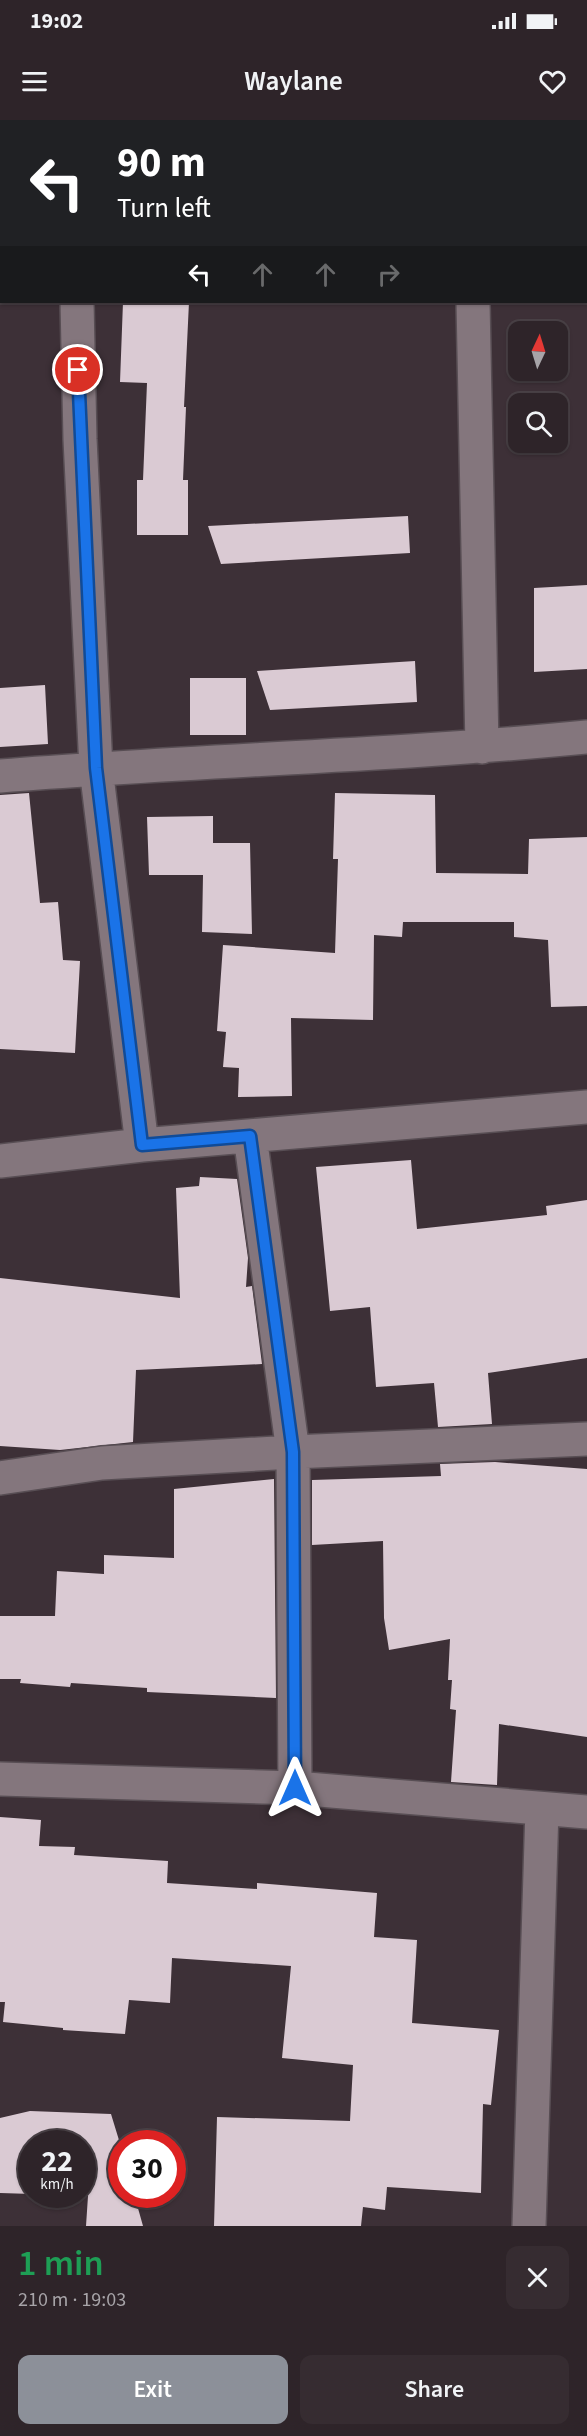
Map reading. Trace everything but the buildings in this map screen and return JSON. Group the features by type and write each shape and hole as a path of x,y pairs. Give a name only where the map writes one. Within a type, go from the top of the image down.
{"street":[{"path":"77,303 80,451 96,768 142,1145"},
{"path":"473,303 482,747"},
{"path":"0,776 96,768 482,747 587,737"},
{"path":"0,1161 142,1145 587,1107"},
{"path":"250,1136 293,1452 295,1788"},
{"path":"0,1478 102,1463 587,1439"},
{"path":"0,1779 295,1788 587,1812"},
{"path":"529,2226 542,1809"}],"route":[{"path":"78,370 96,768 142,1145 250,1136 293,1452 295,1788"}]}
